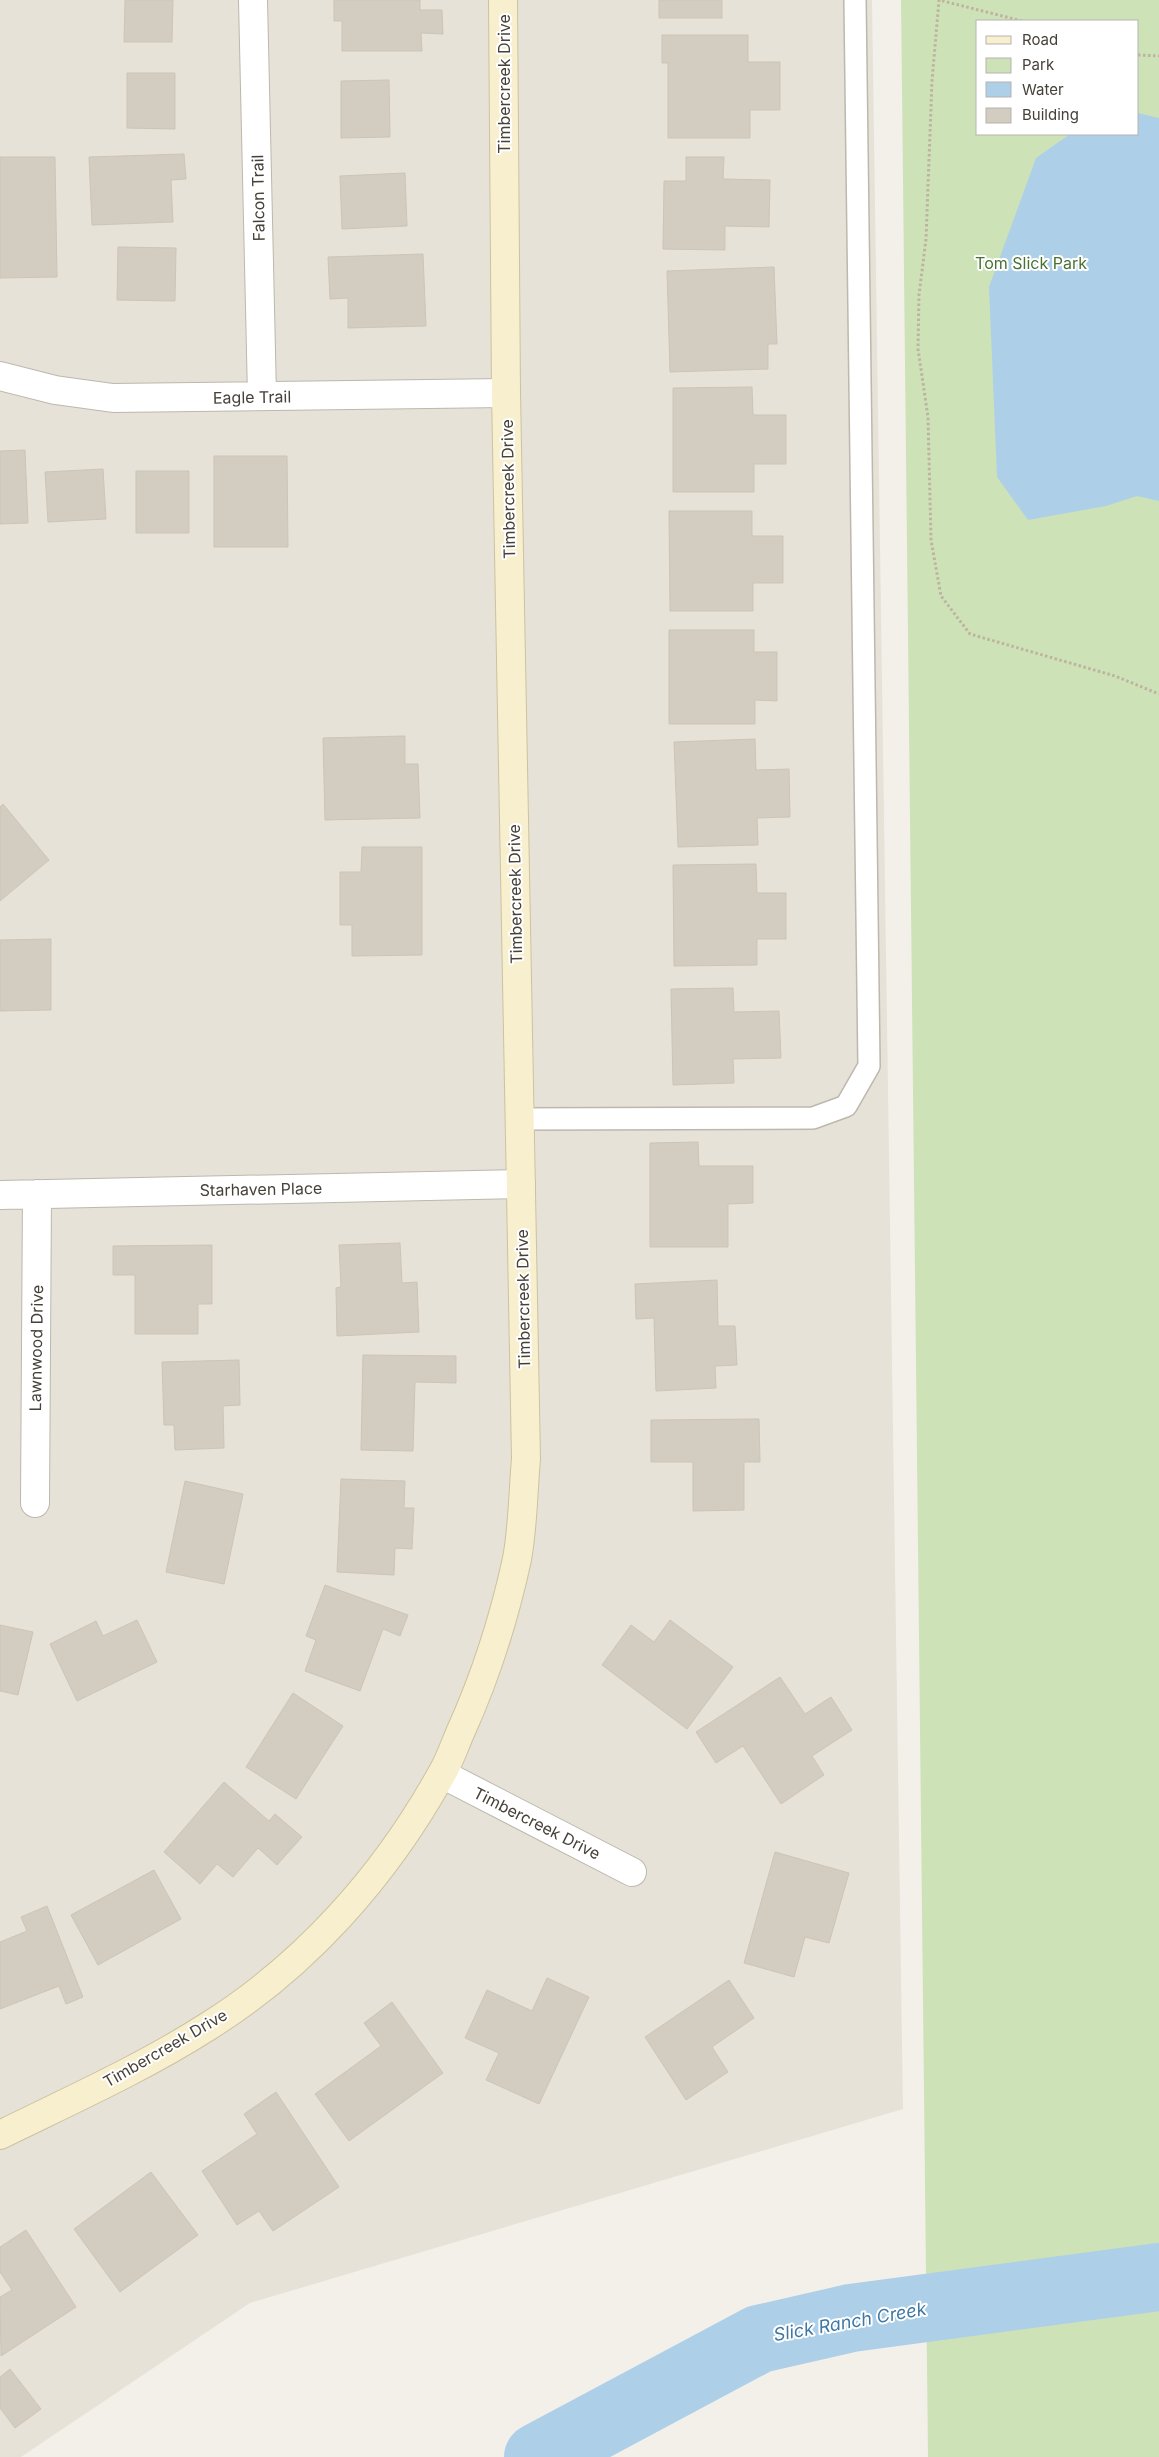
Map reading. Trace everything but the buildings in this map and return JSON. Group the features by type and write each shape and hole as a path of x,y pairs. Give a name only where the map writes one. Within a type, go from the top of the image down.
{"street":[{"name":"Falcon Trail","path":"253,0 262,396"},
{"name":"Timbercreek Drive","path":"0,2135 158,2055 207,2027 262,1989 311,1946 363,1891 407,1831 442,1774 476,1698 504,1611 517,1557 526,1459 506,393 503,0"},
{"name":"Eagle Trail","path":"0,376 55,390 113,398 506,393"},
{"name":"Starhaven Place","path":"0,1195 521,1184"},
{"name":"Lawnwood Drive","path":"35,1503 38,1194"},
{"name":"Timbercreek Drive","path":"442,1774 632,1872"}],"lane":[{"path":"520,1119 813,1118 846,1106 869,1066 855,0"}],"path":[{"path":"1018,20 939,0 932,81 926,239 919,295 918,349 928,417 931,540 942,596 970,634 1116,676 1159,694"},
{"path":"1139,55 1159,56"}],"shaded area":[{"path":"0,0 872,0 903,2109 250,2303 21,2457 0,2457"}],"green space":[{"name":"Tom Slick Park","path":"901,0 1159,0 1159,2457 928,2457"}],"water":[{"path":"1139,113 1159,118 1159,501 1137,496 1106,506 1028,520 997,477 989,287 1036,158 1069,135 1139,135"}],"waterway":[{"name":"Slick Ranch Creek","path":"538,2457 759,2339 851,2318 1159,2277"}]}
